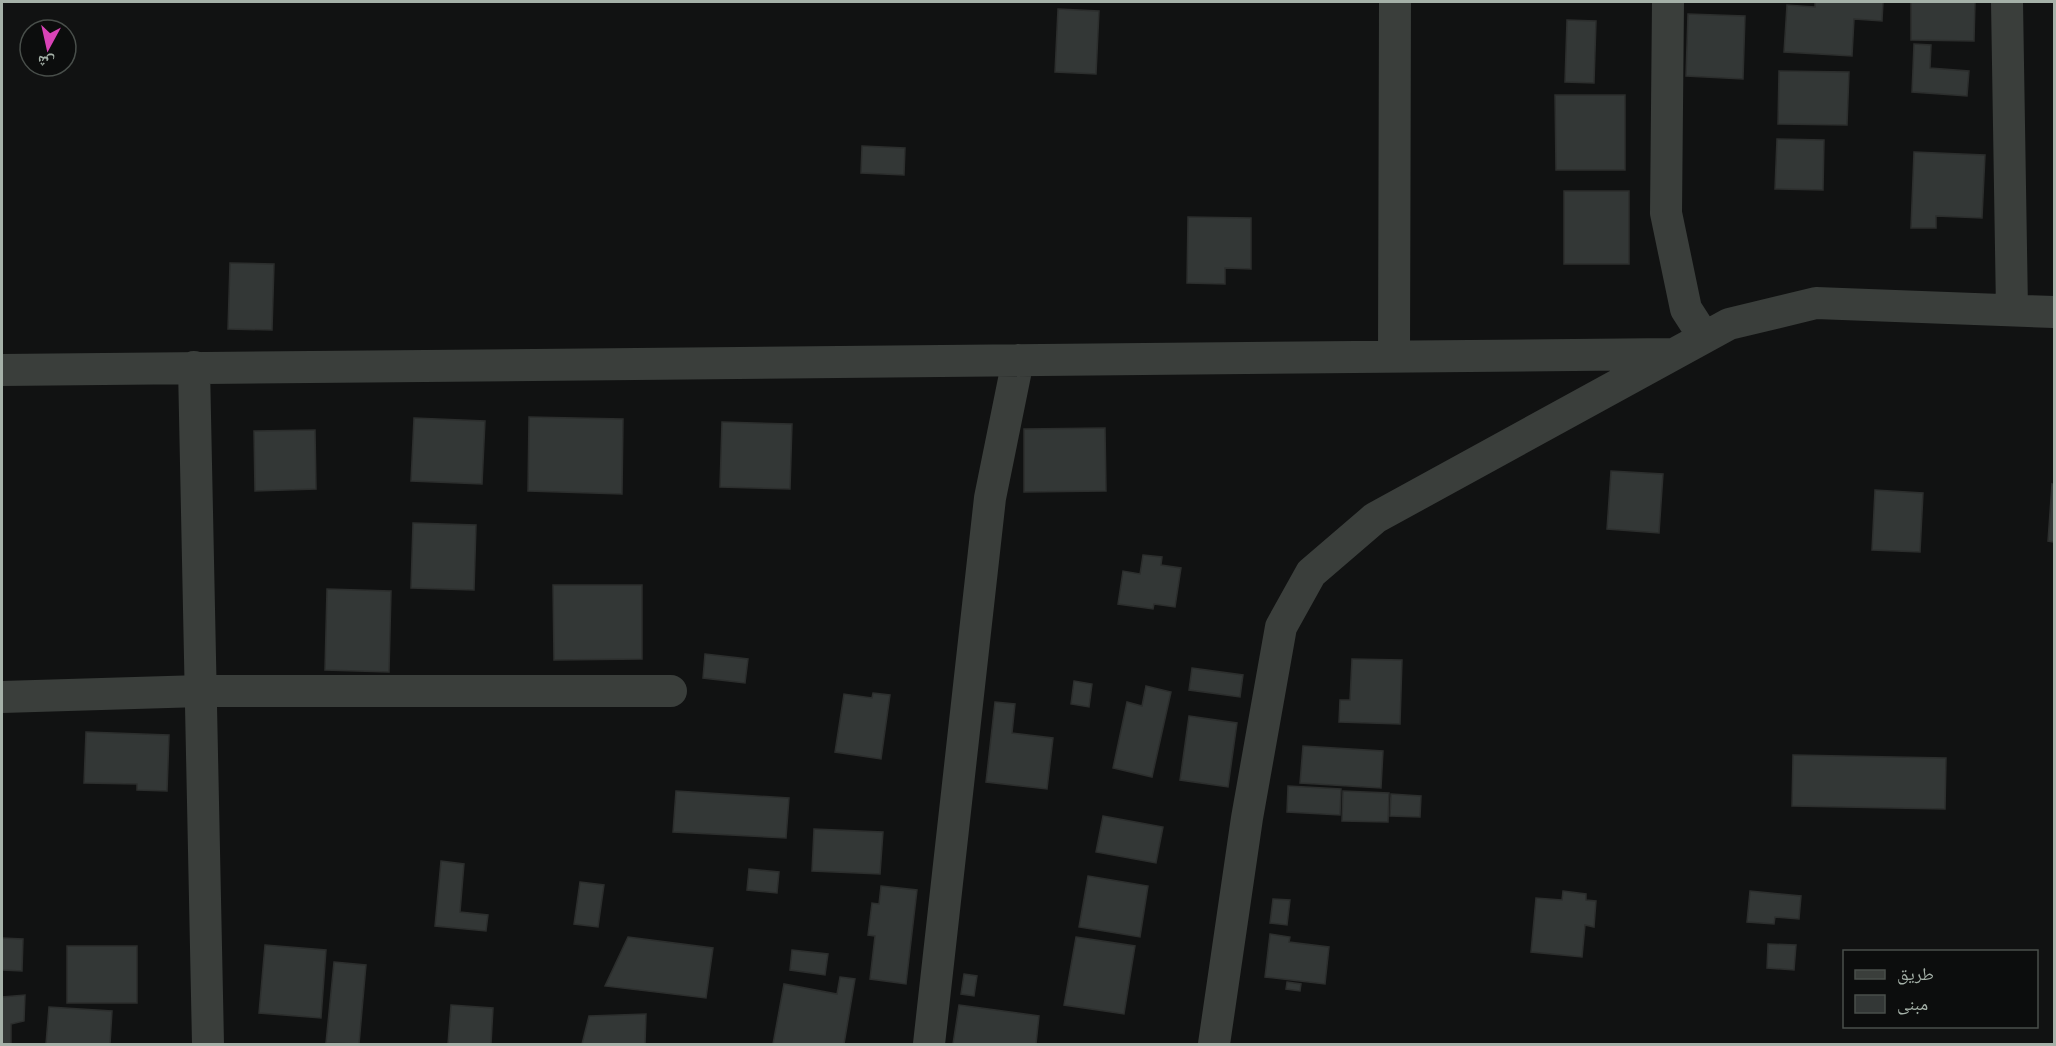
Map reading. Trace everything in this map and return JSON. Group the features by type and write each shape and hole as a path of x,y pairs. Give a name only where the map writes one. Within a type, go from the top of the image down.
{"street":[{"path":"1394,356 1395,2"},
{"path":"1668,2 1666,213 1686,309 1704,338"},
{"path":"2007,2 2012,310"},
{"path":"1214,1044 1247,818 1281,627 1311,573 1375,518 1729,324 1816,303 2055,312"},
{"path":"2,370 1673,354"},
{"path":"929,1044 990,498 1018,360"},
{"path":"194,367 208,1044"},
{"path":"2,697 201,691 671,691"}],"building":[{"path":"1815,2 1883,2 1882,21 1854,19 1852,56 1784,52 1787,5 1815,7"},
{"path":"1911,2 1975,2 1974,41 1911,40"},
{"path":"1058,9 1099,11 1096,74 1055,72"},
{"path":"1688,14 1745,16 1743,79 1686,76"},
{"path":"1567,20 1596,21 1594,83 1565,82"},
{"path":"1914,44 1931,45 1930,68 1969,71 1967,96 1912,92"},
{"path":"1779,71 1849,72 1847,125 1778,124"},
{"path":"1555,95 1625,95 1625,170 1556,170"},
{"path":"1777,139 1824,140 1823,190 1775,189"},
{"path":"862,146 905,148 904,175 861,173"},
{"path":"1914,152 1985,155 1982,218 1936,216 1936,228 1911,228"},
{"path":"1564,191 1629,191 1629,264 1564,264"},
{"path":"1188,217 1251,218 1251,269 1225,268 1225,284 1187,283"},
{"path":"230,263 274,264 272,330 228,329"},
{"path":"529,417 623,419 622,494 528,491"},
{"path":"414,418 485,421 482,484 411,481"},
{"path":"722,422 792,424 790,489 720,487"},
{"path":"1105,428 1106,491 1024,492 1024,429"},
{"path":"315,430 316,489 255,491 254,431"},
{"path":"1611,471 1663,474 1659,533 1607,529"},
{"path":"2052,484 2054,485 2054,542 2048,541"},
{"path":"1875,490 1923,493 1920,552 1872,550"},
{"path":"413,523 476,525 474,590 411,588"},
{"path":"1143,555 1162,557 1161,565 1181,568 1175,607 1154,604 1153,609 1118,604 1123,571 1140,574"},
{"path":"553,585 642,585 642,659 554,660"},
{"path":"327,589 391,591 389,672 325,670"},
{"path":"705,654 748,659 745,683 703,678"},
{"path":"1352,659 1402,660 1400,724 1339,722 1340,700 1350,700"},
{"path":"1192,668 1243,675 1240,697 1189,690"},
{"path":"1074,681 1092,684 1089,707 1071,704"},
{"path":"1146,686 1171,692 1152,777 1113,768 1127,702 1142,706"},
{"path":"873,693 890,695 881,759 835,752 844,694 872,698"},
{"path":"995,702 1015,704 1012,733 1053,738 1047,789 986,782"},
{"path":"1189,716 1237,723 1228,787 1180,780"},
{"path":"86,732 169,735 167,791 137,790 137,784 84,783"},
{"path":"1303,746 1383,751 1381,788 1300,783"},
{"path":"1793,755 1946,758 1945,809 1792,806"},
{"path":"1288,786 1341,789 1340,815 1287,812"},
{"path":"676,791 789,798 786,838 673,832"},
{"path":"1343,791 1389,793 1388,822 1342,821"},
{"path":"1391,794 1421,796 1420,817 1390,816"},
{"path":"1103,816 1163,827 1156,863 1096,852"},
{"path":"814,829 883,832 880,874 812,871"},
{"path":"441,861 464,864 460,912 488,915 486,931 435,926"},
{"path":"749,869 779,872 777,893 747,890"},
{"path":"1088,876 1148,886 1140,937 1079,927"},
{"path":"580,882 604,885 598,927 574,924"},
{"path":"881,886 917,890 906,984 870,979 875,936 868,935 872,903 879,904"},
{"path":"1563,891 1586,894 1586,900 1596,901 1594,927 1585,925 1582,957 1531,952 1536,898 1562,900"},
{"path":"1750,891 1801,896 1799,919 1775,917 1774,924 1747,922"},
{"path":"1273,899 1290,900 1287,925 1270,923"},
{"path":"1270,934 1290,937 1289,942 1329,947 1325,984 1265,977"},
{"path":"628,937 713,948 706,998 605,986"},
{"path":"1076,937 1135,946 1124,1014 1064,1005"},
{"path":"2,938 23,939 22,971 2,970"},
{"path":"1768,944 1796,945 1794,970 1767,968"},
{"path":"265,945 326,950 321,1018 259,1013"},
{"path":"67,946 137,946 137,1003 67,1003"},
{"path":"792,950 828,954 825,975 790,970"},
{"path":"334,962 366,965 359,1044 326,1043"},
{"path":"964,974 977,976 974,996 961,994"},
{"path":"840,977 855,979 844,1044 773,1044 784,984 837,994"},
{"path":"1287,982 1301,984 1300,991 1286,989"},
{"path":"25,995 24,1021 11,1024 11,1044 2,1044 2,997"},
{"path":"451,1005 493,1008 491,1044 448,1044"},
{"path":"959,1005 1039,1016 1036,1044 953,1044"},
{"path":"49,1007 112,1011 110,1044 46,1044"},
{"path":"646,1014 645,1044 582,1044 589,1016"}]}
